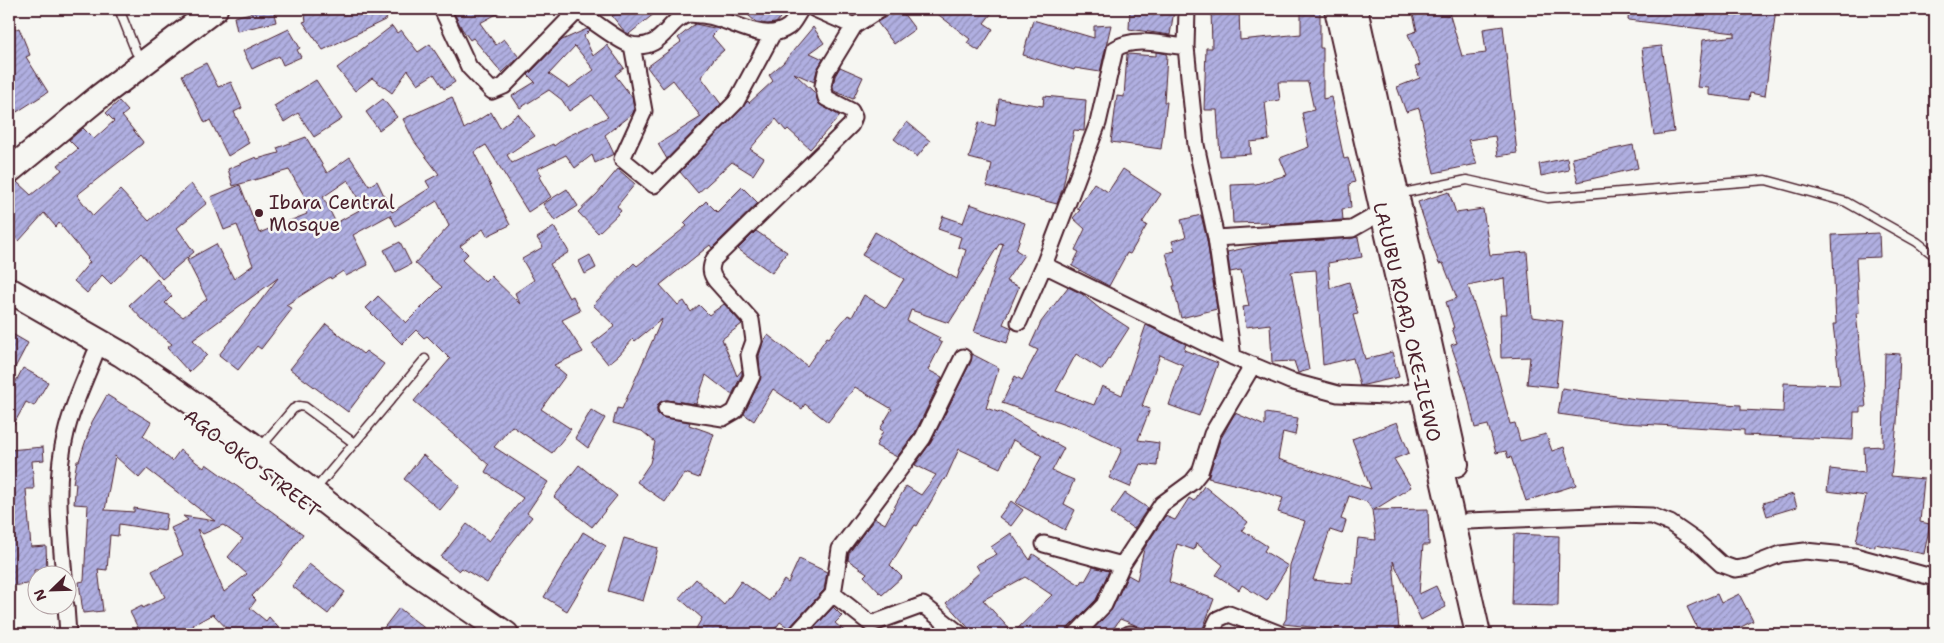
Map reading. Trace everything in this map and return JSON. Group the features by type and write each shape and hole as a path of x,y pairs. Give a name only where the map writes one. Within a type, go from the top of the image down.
{"main road":[{"path":"9,152 192,9"},
{"path":"9,171 99,97 215,9"},
{"name":"LALUBU ROAD, OKE-ILEWO","path":"1337,9 1389,203 1468,521 1493,634"},
{"name":"LALUBU ROAD, OKE-ILEWO","path":"1355,9 1422,390 1478,634"},
{"path":"9,290 121,354 170,387 258,450 415,572 506,634"},
{"name":"AGO-OKO STREET","path":"9,307 137,378 269,472 341,531 427,595 485,634"}],"street":[{"path":"442,9 468,67 492,91 504,86 578,9 629,45 645,46 659,39 678,21 689,14 713,16 759,33 772,35 789,27 801,9"},
{"path":"815,9 854,26"},
{"path":"666,409 723,418 734,411 752,376 749,355 754,342 751,320 716,281 710,267 714,259 850,126 854,116 851,111 826,98 823,86 826,72 854,26 880,9"},
{"path":"1187,9 1186,47 1196,146 1216,238 1234,357"},
{"path":"632,45 644,111 622,159 654,185 736,102 772,35"},
{"path":"1019,322 1044,266 1098,123 1115,49 1122,44 1140,42 1186,47"},
{"path":"1216,238 1352,228 1389,203"},
{"path":"1044,266 1234,357 1290,381 1338,394 1387,396 1422,390"},
{"path":"63,566 60,534 60,467 66,433 95,354"},
{"path":"796,634 833,594 840,549 923,438 963,357"},
{"path":"1076,634 1104,605 1122,565 1162,504 1192,482 1200,472 1212,434 1253,365"},
{"path":"1468,521 1618,514 1652,516 1670,523 1721,564 1735,569 1748,567 1781,554 1806,551 1855,556 1935,578"},
{"path":"1044,544 1122,565"},
{"path":"833,594 871,624 922,605 960,634"},
{"path":"1211,634 1218,618 1229,614 1280,634"},
{"path":"67,616 68,634"}],"lane":[{"path":"119,9 136,52"},
{"path":"1389,203 1467,180 1548,198 1766,180 1846,202 1917,242 1935,256"},
{"path":"313,493 425,359"},
{"path":"258,450 293,409 300,406 306,407 354,443"}],"building":[{"path":"273,9 276,22 237,31 234,17"},
{"path":"304,9 381,9 387,19 323,50 303,22 306,21"},
{"path":"452,9 506,9 480,23 496,45 504,39 519,57 502,73 473,38 470,40"},
{"path":"621,9 660,9 629,34 625,32 612,16"},
{"path":"741,9 777,9 783,14 776,23 767,24 756,22"},
{"path":"889,9 900,9 915,29 894,44 877,22 886,17"},
{"path":"931,9 995,9 984,23 993,29 979,51 967,43 970,39"},
{"path":"1130,9 1174,11 1170,35 1129,29"},
{"path":"1211,9 1239,9 1240,40 1301,34 1301,9 1320,9 1320,48 1323,48 1323,99 1331,97 1344,159 1348,158 1355,182 1349,184 1351,208 1342,209 1343,220 1269,225 1268,222 1233,223 1231,185 1256,184 1287,175 1280,158 1309,147 1302,113 1314,110 1308,82 1278,82 1280,100 1265,102 1269,140 1250,142 1251,154 1220,156 1217,110 1204,110 1206,48 1212,48"},
{"path":"1412,9 1448,9 1462,56 1486,53 1483,29 1503,26 1517,153 1498,156 1495,136 1468,140 1477,164 1434,173 1419,108 1406,112 1397,87 1420,78 1415,67 1420,65 1408,34 1417,31"},
{"path":"1629,9 1776,9 1765,96 1750,93 1749,100 1709,95 1709,88 1697,87 1703,40 1735,36 1735,33 1628,20"},
{"path":"1033,20 1094,38 1094,26 1111,25 1100,72 1075,68 1074,70 1023,55"},
{"path":"695,24 719,29 712,36 724,50 714,59 701,77 721,104 667,159 658,144 701,117 673,80 663,88 647,67 681,42 678,38"},
{"path":"392,26 397,33 401,30 418,52 430,44 455,82 444,89 434,74 418,84 408,70 392,93 372,78 355,91 337,68"},
{"path":"813,27 824,43 810,53 823,59 817,70 814,82 794,73 815,93 819,104 840,116 810,149 788,129 786,131 776,119 750,149 764,158 753,175 732,162 698,193 680,172 748,101 749,103 773,81 769,75 783,63"},
{"path":"19,28 30,55 26,57 48,92 9,117 9,32"},
{"path":"289,29 300,48 297,50 301,57 283,65 279,56 252,69 243,51"},
{"path":"587,29 590,30 584,36 593,56 607,45 624,68 615,75 632,97 634,110 633,113 605,135 614,154 595,163 592,155 575,168 566,155 537,169 542,175 539,177 551,197 528,212 486,145 474,152 510,225 487,236 483,229 460,246 468,254 462,260 485,282 491,276 520,304 515,293 534,280 522,259 543,247 537,238 554,227 569,252 550,264 569,298 573,296 580,311 562,320 583,352 554,365 566,375 541,409 571,429 552,453 512,426 494,447 548,482 527,513 532,517 510,545 487,583 462,568 459,571 441,557 467,524 489,541 523,498 485,472 489,465 414,401 450,359 427,336 424,338 416,330 402,344 366,308 378,296 406,323 442,287 415,263 449,226 437,201 396,226 390,215 353,235 368,265 346,276 343,271 331,279 330,277 286,305 292,309 261,349 257,346 238,370 219,355 278,278 193,340 207,355 189,372 167,348 172,344 144,321 129,305 157,279 172,296 165,303 183,317 207,299 187,260 216,244 234,279 253,265 237,225 224,230 211,197 240,185 259,233 307,214 305,210 311,207 289,170 233,186 228,169 256,157 257,159 279,153 277,148 306,137 327,173 350,157 369,186 377,181 392,212 430,188 426,181 439,174 414,141 403,119 452,97 464,129 491,112 500,128 518,114 535,136 507,155 512,163 553,144 554,146 566,137 608,117 592,95 569,111 562,100 549,90 520,108 512,96 535,82 528,75 562,40","holes":["575,46 594,70 569,88 549,74","348,180 363,208 336,223 323,197"]},
{"path":"1662,46 1674,132 1654,135 1642,48"},
{"path":"1156,52 1166,54 1167,56 1164,102 1167,102 1161,149 1111,142 1117,96 1124,97 1127,54 1156,56"},
{"path":"206,63 218,87 231,82 242,108 234,112 249,143 228,156 210,120 205,123 182,75"},
{"path":"840,67 863,77 853,99 834,91 835,76"},
{"path":"316,80 342,119 314,137 298,113 284,122 274,106"},
{"path":"1044,96 1086,100 1084,131 1074,130 1063,187 1057,204 987,186 992,164 969,158 979,122 995,126 999,99 1043,106"},
{"path":"383,99 397,117 379,130 366,112"},
{"path":"119,101 128,111 122,116 143,142 77,195 93,216 120,190 149,221 191,184 207,203 177,228 194,252 162,279 141,253 111,284 102,275 87,293 74,281 90,262 59,223 56,227 44,213 19,241 9,232 9,190 17,182 31,195 62,170 58,165 78,149 69,140 83,128 94,139 114,121 106,113"},
{"path":"907,122 930,141 917,157 894,139"},
{"path":"1633,145 1638,168 1578,182 1572,158"},
{"path":"1567,158 1569,170 1541,176 1539,164"},
{"path":"618,169 635,184 617,206 621,211 598,233 578,212 597,194"},
{"path":"1123,169 1161,194 1142,223 1147,225 1130,254 1127,253 1109,286 1072,266 1079,252 1075,250 1085,229 1073,218 1080,210 1077,209 1094,183 1108,192"},
{"path":"742,187 758,203 712,248 710,245 660,285 678,305 684,301 691,312 699,305 709,315 724,304 742,324 722,339 737,376 742,370 732,395 706,375 696,404 667,400 659,403 657,407 657,413 661,417 690,422 689,425 714,434 699,478 685,473 665,502 637,482 650,463 655,442 642,431 613,423 617,408 622,409 662,319 635,341 633,339 608,364 592,344 615,326 593,305 634,263 637,266 687,226 684,223 706,201 717,212"},
{"path":"567,189 578,206 555,221 543,204"},
{"path":"1449,192 1456,213 1483,209 1490,255 1527,252 1532,317 1563,321 1556,387 1527,384 1530,357 1501,358 1500,314 1507,314 1504,278 1468,286 1497,374 1510,424 1515,423 1520,441 1546,434 1552,451 1564,447 1576,485 1526,501 1511,457 1508,458 1506,451 1496,453 1488,425 1475,428 1467,392 1451,345 1457,343 1446,302 1457,298 1443,263 1439,264 1418,202"},
{"path":"970,204 1025,223 1016,250 1024,255 1006,281 1019,287 1003,324 1012,328 1007,343 974,332 1003,244 1000,243 949,323 911,310 907,321 940,338 938,341 942,343 928,370 942,377 915,433 897,457 876,446 883,431 880,429 892,409 855,387 828,422 805,404 802,409 773,389 754,421 744,414 760,380 759,356 763,342 768,335 807,366 827,337 829,338 848,315 852,317 864,295 886,308 904,279 862,255 875,232 957,279 966,250 958,247 961,237 938,229 943,216 963,223"},
{"path":"1201,215 1207,240 1217,309 1181,318 1166,253 1175,251 1172,241 1186,237 1181,220"},
{"path":"756,231 787,252 772,273 738,249"},
{"path":"1879,233 1880,257 1856,258 1859,313 1856,313 1866,407 1860,407 1860,412 1854,412 1853,440 1744,435 1744,430 1623,423 1558,414 1562,388 1636,399 1741,405 1741,410 1783,412 1784,383 1840,385 1833,324 1836,324 1832,235"},
{"path":"1358,237 1362,257 1328,263 1330,288 1349,282 1358,314 1353,315 1365,359 1392,352 1399,377 1360,386 1353,358 1323,365 1316,270 1291,272 1309,370 1298,373 1294,361 1272,362 1270,324 1246,327 1243,307 1249,306 1241,270 1230,272 1227,252 1265,244"},
{"path":"400,242 411,264 396,272 384,250"},
{"path":"590,255 596,268 585,274 579,261"},
{"path":"1068,287 1082,294 1100,309 1129,328 1102,370 1076,354 1056,391 1094,405 1102,386 1122,395 1146,325 1186,344 1184,350 1218,363 1199,416 1169,405 1183,365 1160,355 1142,406 1150,409 1138,440 1159,443 1157,466 1140,464 1130,487 1109,478 1122,449 1072,425 1071,427 1002,403 1015,376 1022,380 1038,350 1030,346 1041,322"},
{"path":"326,324 363,354 366,351 384,364 348,412 290,369"},
{"path":"9,332 28,343 9,379"},
{"path":"1885,353 1900,354 1897,423 1891,476 1924,479 1920,522 1930,524 1924,554 1875,544 1875,547 1856,542 1866,496 1827,491 1830,469 1865,473 1864,447 1883,446"},
{"path":"972,354 999,368 986,408 999,411 1064,448 1052,471 1074,480 1064,504 1075,510 1065,530 1016,503 1042,456 1013,440 1000,468 959,449 945,480 890,565 902,577 882,595 864,576 867,573 848,560 849,553 875,518 885,524 906,486 921,495 936,475 915,465 931,442 971,361"},
{"path":"23,368 48,382 34,406 26,402 9,433 9,394"},
{"path":"107,395 151,422 143,436 172,461 180,450 204,468 206,464 303,534 280,566 252,596 256,600 250,608 266,621 269,617 284,634 232,634 213,614 193,625 198,634 141,634 130,612 165,597 152,571 183,555 171,528 188,520 183,516 215,521 147,469 139,478 115,456 105,510 134,512 134,508 167,514 165,531 119,524 118,536 110,535 107,570 98,569 103,611 83,613 79,582 84,581 88,505 74,504 76,483 73,483 77,461 79,461 92,422","holes":["223,525 243,539 228,557 247,574 224,592 197,529 203,534"]},
{"path":"591,410 605,418 588,448 575,438"},
{"path":"1235,413 1265,426 1265,413 1298,418 1295,435 1283,432 1278,459 1371,489 1352,439 1397,422 1409,453 1394,459 1411,487 1374,510 1428,509 1429,545 1423,545 1419,594 1436,586 1446,607 1421,620 1393,561 1399,630 1390,634 1357,634 1358,632 1283,624 1286,619 1290,565 1305,521 1278,512 1283,498 1208,478 1220,440","holes":["1349,496 1367,502 1372,510 1376,540 1358,538 1353,584 1313,580 1330,530 1342,534 1346,521 1341,519"]},
{"path":"43,447 44,460 32,461 34,489 26,489 31,547 46,546 47,566 28,566 28,584 11,586 9,548 9,450"},
{"path":"423,455 460,486 440,510 404,479"},
{"path":"579,465 617,496 592,527 554,497"},
{"path":"1204,486 1248,522 1242,530 1267,546 1264,551 1288,566 1267,601 1242,585 1239,590 1216,575 1223,565 1196,543 1194,550 1177,544 1169,582 1214,599 1201,634 1158,634 1120,619 1110,634 1089,634 1112,609 1128,575 1137,580 1144,549 1165,516 1175,520 1189,498 1194,501"},
{"path":"1125,493 1148,508 1134,529 1111,513"},
{"path":"1793,494 1797,507 1767,516 1763,503"},
{"path":"1011,501 1023,510 1011,526 999,517"},
{"path":"583,532 606,546 567,611 544,597"},
{"path":"1011,533 1030,560 1033,554 1080,585 1083,580 1085,581 1093,567 1109,571 1096,600 1069,627 1067,634 974,634 946,603 980,572 976,565 997,554 991,547","holes":["1025,577 1052,595 1013,633 983,600"]},
{"path":"1514,534 1559,536 1558,606 1512,605"},
{"path":"624,538 658,548 643,601 608,591"},
{"path":"799,559 827,572 824,590 789,628 780,622 772,634 693,634 702,618 679,598 696,579 724,605 741,581 769,601 784,580 788,583"},
{"path":"309,564 345,592 328,614 292,586"},
{"path":"1717,594 1721,603 1739,594 1753,621 1733,631 1735,634 1700,634 1687,607"},
{"path":"833,607 842,616 835,623 848,634 809,634"},
{"path":"399,608 432,634 379,634"}],"place":[{"name":"Ibara Central Mosque","path":"259,213"}]}
